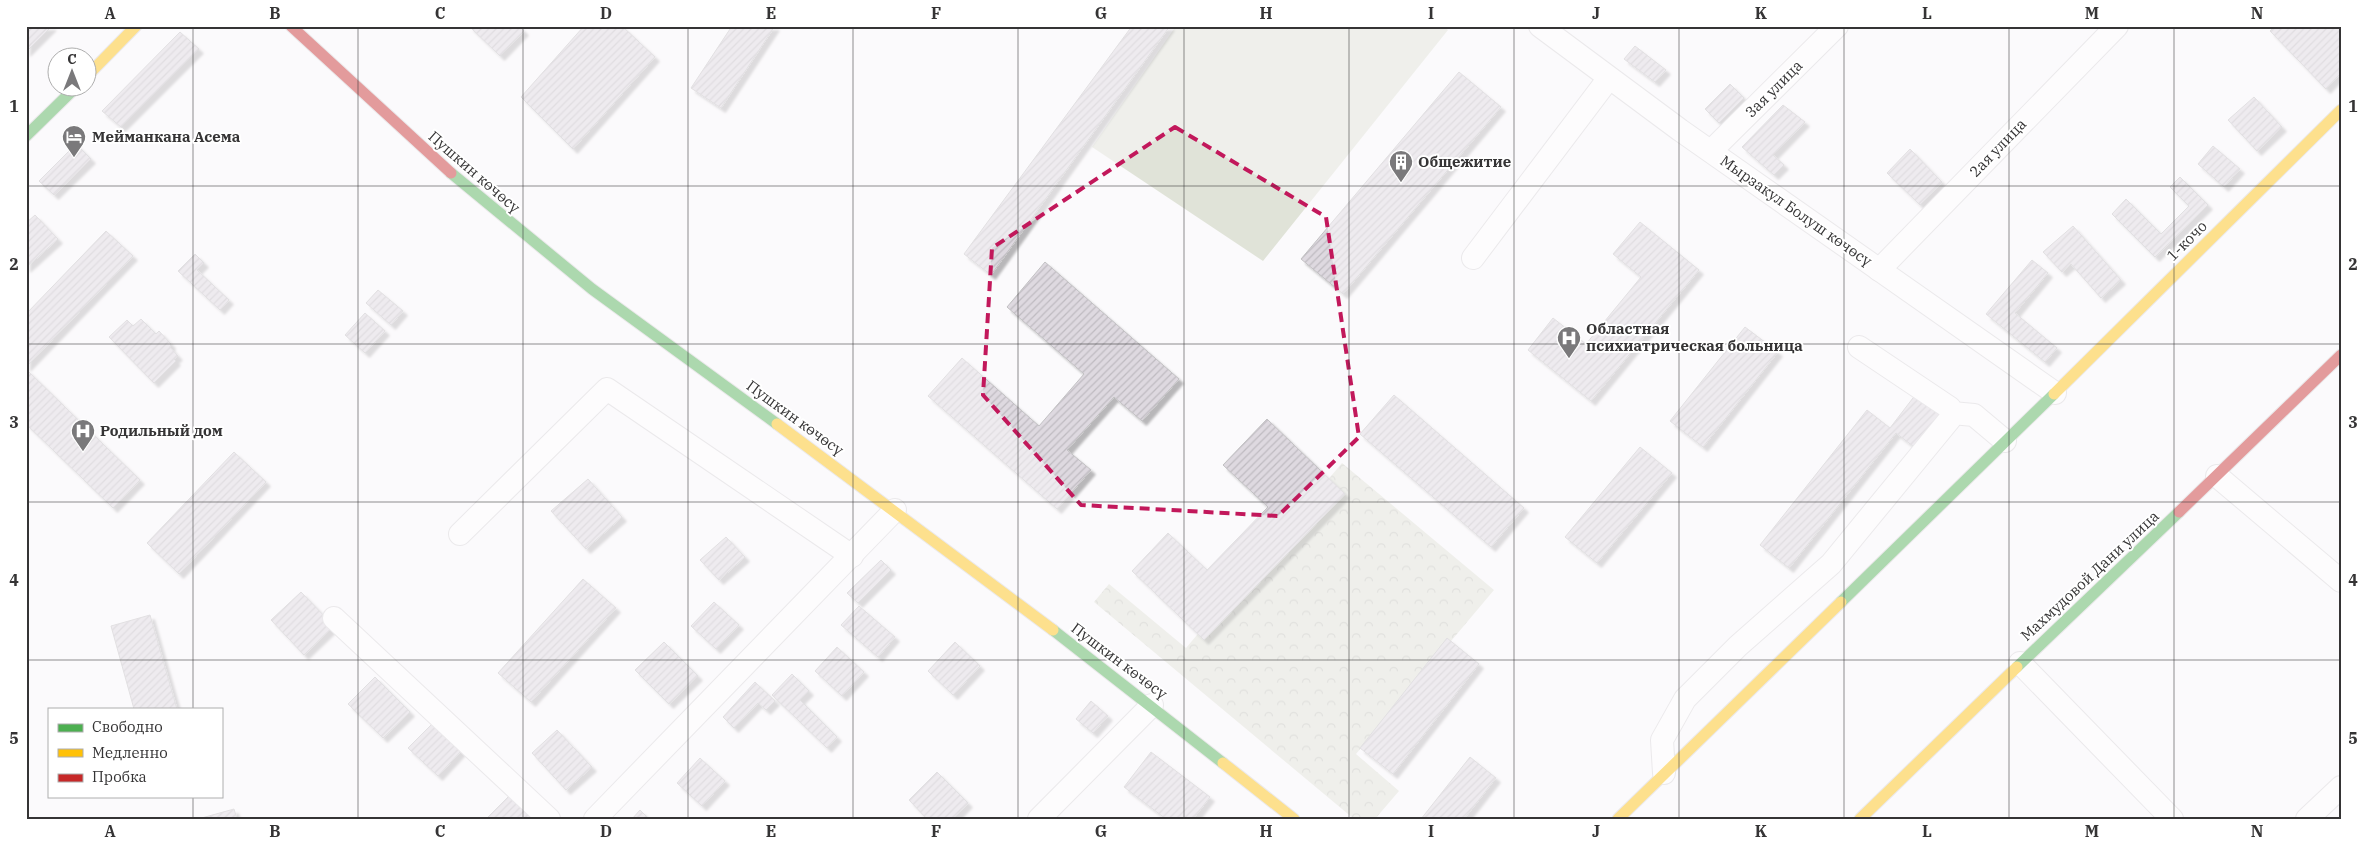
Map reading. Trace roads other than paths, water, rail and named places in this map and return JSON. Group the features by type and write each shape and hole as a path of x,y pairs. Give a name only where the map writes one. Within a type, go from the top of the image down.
{"main road":[{"path":"98,65 136,26"},
{"name":"Пушкин көчөсү","path":"291,26 408,135 496,212 590,287 895,510 1152,705 1294,819"},
{"path":"26,136 65,98"},
{"name":"1-кочо","path":"1618,819 2055,393 2341,110"},
{"name":"Махмудовой Дани улица","path":"1860,819 2341,355"}],"street":[{"name":"Мырзакул Болуш көчөсү","path":"1540,26 1711,152 2055,393"},
{"name":"3ая улица","path":"1711,152 1837,26"},
{"name":"2ая улица","path":"1879,270 2117,26"},
{"path":"1473,258 1610,78"},
{"path":"1859,347 1950,408 1952,413"},
{"path":"460,534 608,389 852,556"},
{"path":"1952,413 1974,416 2005,441"},
{"path":"1664,773 1662,740 1685,700 1738,646 1831,564 1952,413"},
{"path":"2217,476 2341,581"},
{"path":"594,819 895,510"},
{"path":"334,618 549,819"},
{"path":"2020,663 2172,819"},
{"path":"1039,819 1152,705"},
{"path":"2307,819 2341,787"}],"place":[{"name":"Мейманкана Асема","path":"74,158"},
{"name":"Общежитие","path":"1401,183"},
{"name":"Областная психиатрическая больница","path":"1569,359"},
{"name":"Родильный дом","path":"83,452"}]}
